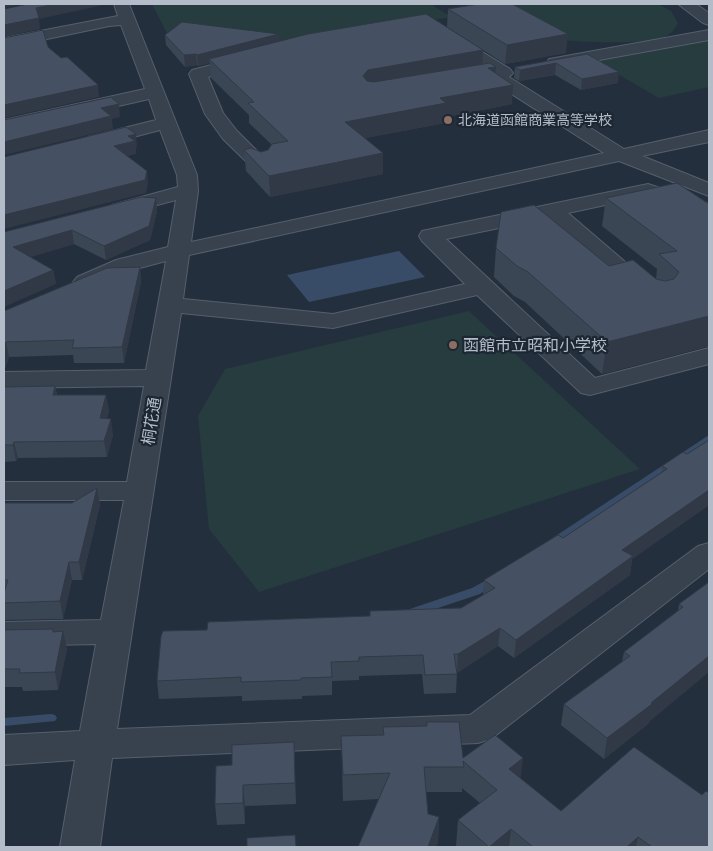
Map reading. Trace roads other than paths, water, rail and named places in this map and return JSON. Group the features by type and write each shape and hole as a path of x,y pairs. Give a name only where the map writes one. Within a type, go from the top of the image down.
{"street":[{"path":"686,4 709,20"},
{"path":"4,43 109,21 124,12"},
{"name":"桐花通","path":"80,847 188,191 187,175 124,12"},
{"path":"437,30 499,74 621,155 709,190"},
{"path":"543,66 709,35"},
{"path":"261,165 230,135 214,114 198,74 262,57"},
{"path":"475,78 523,69"},
{"path":"4,126 155,92"},
{"path":"81,144 167,123"},
{"path":"64,292 124,265 179,250 709,136"},
{"path":"709,211 648,190 430,236 590,387 709,356"},
{"path":"96,214 188,191"},
{"path":"551,210 660,303"},
{"path":"170,305 206,307 333,321 482,287"},
{"path":"4,380 158,378"},
{"path":"4,491 140,490"},
{"path":"4,750 96,744 478,729 709,553"},
{"path":"4,634 115,632"}],"water":[{"path":"399,251 425,277 309,302 287,275"}],"waterway":[{"path":"551,543 709,438"},
{"path":"411,613 476,591 494,579"},
{"path":"4,722 51,718"}],"place":[{"name":"北海道函館商業高等学校","path":"448,120"},
{"name":"函館市立昭和小学校","path":"453,345"}]}
